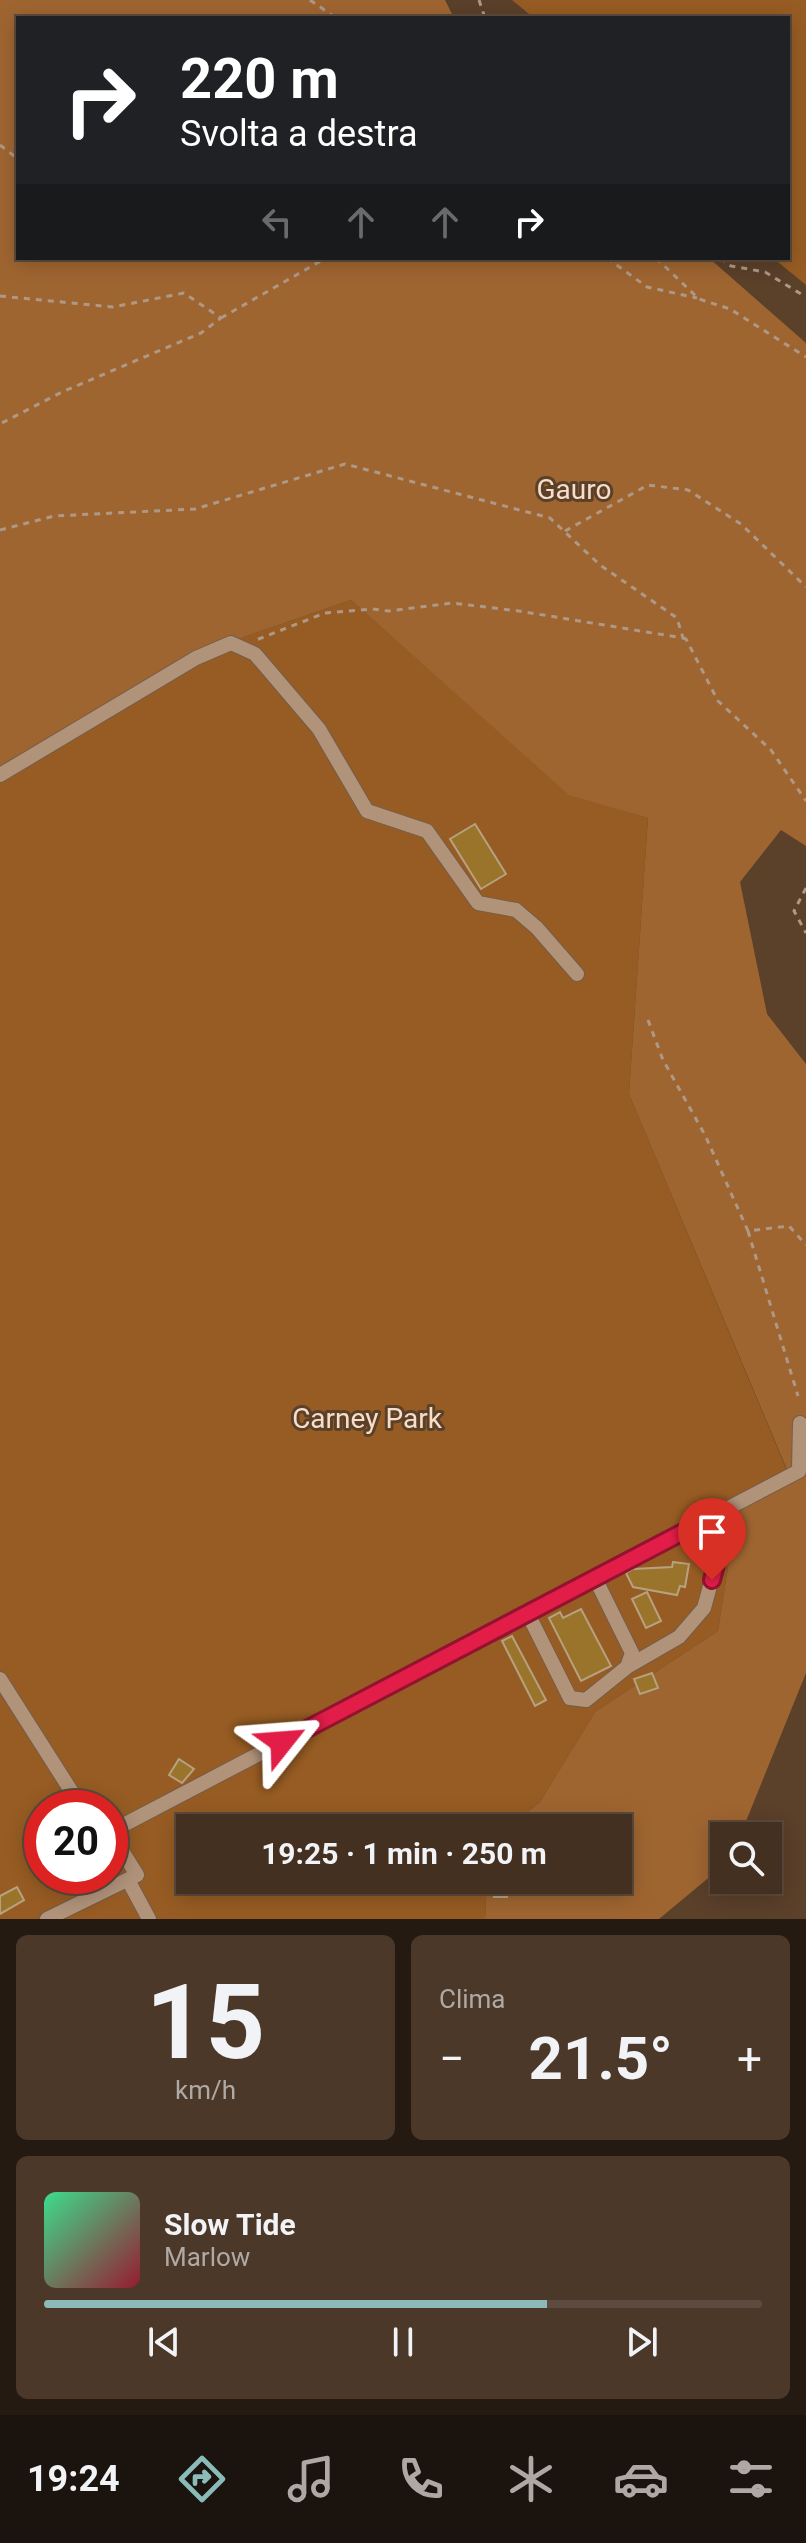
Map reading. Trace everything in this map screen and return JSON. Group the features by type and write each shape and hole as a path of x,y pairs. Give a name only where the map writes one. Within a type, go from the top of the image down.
{"street":[{"path":"0,775 196,658 231,643 255,654 319,729 367,811 427,831 478,903 516,910 537,928 577,974"},
{"path":"128,1825 799,1471 800,1423"},
{"path":"528,1614 570,1698 586,1700 627,1667 679,1637 704,1608 719,1553 716,1536 704,1521"},
{"path":"595,1578 632,1653 627,1667"},
{"path":"0,1679 71,1790"},
{"path":"128,1860 137,1875 128,1880 149,1919"},
{"path":"47,1919 99,1894"}],"path":[{"path":"310,0 333,16"},
{"path":"0,145 16,157"},
{"path":"0,424 62,392 201,333 221,318 322,260"},
{"path":"610,260 647,287 730,309 806,357"},
{"path":"658,260 699,299"},
{"path":"723,260 731,266 765,272 806,297"},
{"path":"0,296 113,307 184,293 221,318"},
{"path":"0,530 54,516 195,509 345,464 550,518 600,565 677,618 683,638"},
{"path":"565,532 648,485 688,490 741,524 806,587"},
{"path":"240,647 325,613 372,609 388,611 452,603 683,638 718,701 771,750 806,801"},
{"path":"806,888 794,911 806,933"},
{"path":"648,1020 663,1060 705,1135 748,1231 798,1396"},
{"path":"748,1231 789,1226 806,1245"}],"green space":[{"name":"Gauro","path":"0,0 445,0 453,16 16,16 16,260 711,260 806,343 806,846 781,830 740,882 767,1014 806,1064 806,1673 746,1822 710,1822 710,1877 659,1919 485,1919 486,1894 632,1894 632,1814 525,1814 540,1802 595,1712 718,1631 739,1496 788,1472 629,1094 648,818 569,795 351,600 244,637 0,782"},
{"path":"512,0 806,0 806,285 775,260 790,260 790,16 532,16"},
{"name":"Carney Park","path":"351,600 569,794 648,818 629,1094 788,1473 739,1496 718,1631 595,1712 540,1802 525,1814 176,1814 176,1894 486,1894 485,1919 0,1919 0,782 244,637"}],"building":[{"path":"475,824 506,874 481,889 450,839"},
{"path":"673,1562 689,1564 685,1587 680,1586 677,1595 633,1587 626,1573 633,1569 672,1567"},
{"path":"647,1592 661,1621 646,1628 632,1599"},
{"path":"581,1609 611,1666 581,1681 549,1618 560,1612 563,1618"},
{"path":"512,1636 546,1700 535,1706 502,1641"},
{"path":"652,1673 658,1688 640,1694 634,1679"},
{"path":"179,1759 194,1769 182,1783 169,1775"},
{"path":"17,1887 24,1900 0,1914 0,1896"}],"route":[{"path":"282,1742 704,1521 716,1536 719,1553 712,1580"}]}
